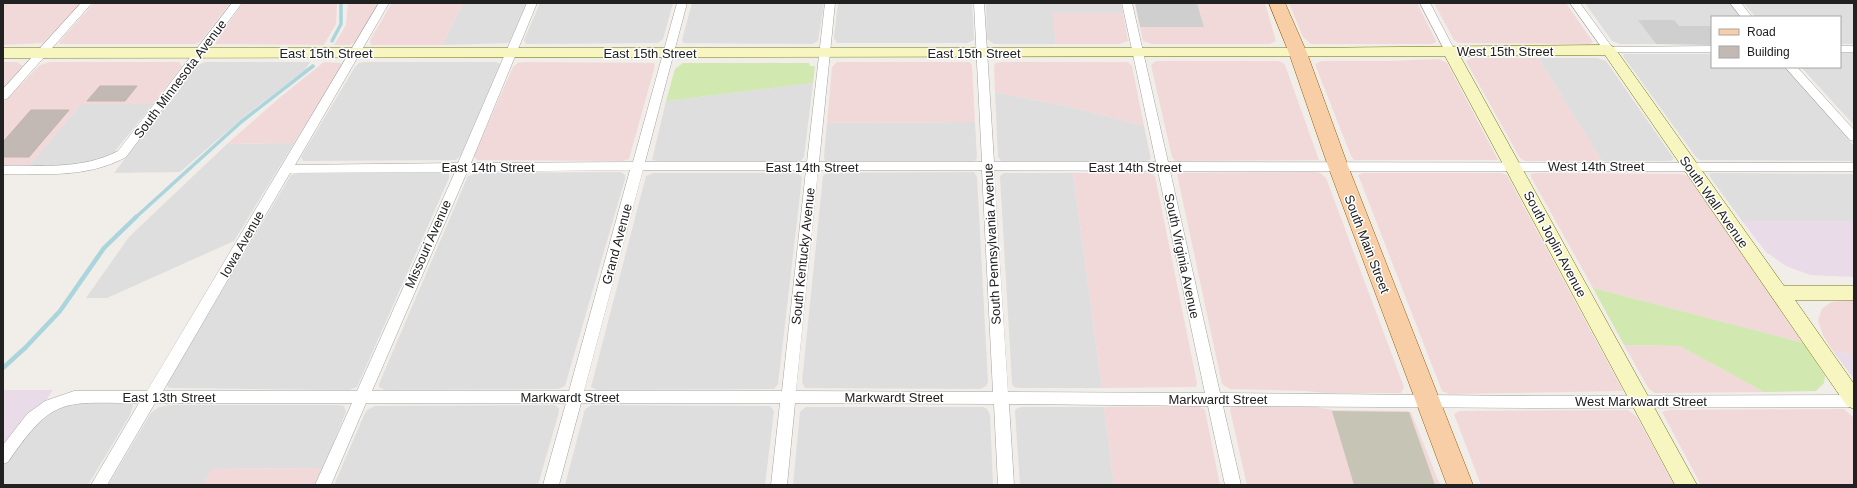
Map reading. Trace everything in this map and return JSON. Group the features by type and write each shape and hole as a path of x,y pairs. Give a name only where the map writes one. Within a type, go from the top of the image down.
{"main road":[{"name":"South Main Street","path":"1277,3 1298,54 1338,166 1460,485"},
{"name":"West 15th Street","path":"1298,54 1609,50"},
{"name":"South Wall Avenue","path":"1609,50 1854,400"},
{"name":"South Joplin Avenue","path":"1450,51 1686,485"},
{"name":"East 15th Street","path":"3,53 669,52 1298,54"},
{"path":"1778,293 1854,293"}],"street":[{"path":"3,96 87,3"},
{"name":"South Minnesota Avenue","path":"3,170 92,166 112,161 122,154 237,3"},
{"name":"Iowa Avenue","path":"99,485 153,397 285,169 384,3"},
{"name":"Missouri Avenue","path":"323,485 532,3"},
{"name":"Grand Avenue","path":"551,485 682,3"},
{"name":"South Kentucky Avenue","path":"779,485 830,3"},
{"name":"South Pennsylvania Avenue","path":"979,3 1006,485"},
{"name":"South Virginia Avenue","path":"1127,3 1233,485"},
{"name":"South Joplin Avenue","path":"1425,3 1450,51"},
{"name":"South Wall Avenue","path":"1575,3 1609,50"},
{"path":"1735,3 1746,16"},
{"path":"1841,49 1854,49"},
{"name":"West 15th Street","path":"1609,50 1711,50"},
{"path":"1793,68 1854,137"},
{"name":"East 14th Street","path":"285,169 638,166 1338,166"},
{"name":"West 14th Street","path":"1338,166 1854,167"},
{"name":"East 13th Street","path":"3,457 30,420 48,405 74,397 362,397"},
{"name":"Markwardt Street","path":"362,397 788,397 1427,401"},
{"name":"West Markwardt Street","path":"1427,401 1640,402 1854,400"}],"shaded area":[{"path":"3,3 81,3 43,43 3,45"},
{"path":"94,3 230,3 201,41 196,44 59,44"},
{"path":"243,3 337,3 336,24 324,45 216,44 216,40"},
{"path":"348,3 378,3 356,42 349,45 334,45 346,25"},
{"path":"392,3 463,3 442,45 371,45 370,40"},
{"path":"463,3 527,3 509,43 442,45"},
{"path":"540,3 673,3 663,39 658,43 526,44 524,40"},
{"path":"692,3 824,3 818,41 812,44 684,43 682,40"},
{"path":"838,3 972,3 974,40 967,43 837,43 834,38"},
{"path":"986,3 1121,3 1123,13 1053,13 1056,44 994,44 987,39"},
{"path":"1135,3 1197,3 1204,27 1140,27"},
{"path":"1197,3 1265,3 1276,41 1270,44 1152,44 1143,41 1140,27 1204,27"},
{"path":"1289,3 1417,3 1436,41 1435,43 1430,44 1311,44 1303,37"},
{"path":"1434,3 1566,3 1593,42 1590,44 1459,43 1454,40"},
{"path":"1585,3 1730,3 1741,16 1711,16 1711,26 1679,26 1639,20 1656,44 1620,44 1612,41"},
{"path":"1743,3 1854,3 1854,44 1841,44 1841,16 1755,16"},
{"path":"1052,13 1123,13 1128,41 1120,44 1056,44"},
{"path":"1638,20 1674,20 1679,26 1711,26 1711,45 1656,44"},
{"path":"1841,53 1854,53 1854,125 1802,68 1841,68"},
{"path":"1624,54 1711,54 1711,68 1786,68 1854,146 1854,161 1700,160 1696,157 1623,56"},
{"path":"1472,58 1538,58 1602,161 1525,161 1520,158 1466,61"},
{"path":"1538,58 1597,58 1606,61 1674,159 1670,161 1602,161"},
{"path":"1439,59 1447,63 1498,160 1354,160 1351,156 1315,64 1322,61"},
{"path":"1156,61 1278,61 1283,63 1319,160 1175,161 1172,157 1151,65"},
{"path":"3,62 17,62 23,66 3,88"},
{"path":"50,62 179,62 182,66 153,104 81,104 28,167 3,167 3,103 40,65"},
{"path":"205,62 310,62 305,70 246,115 180,172 114,173 196,66"},
{"path":"324,62 341,63 341,68 294,143 227,144 278,99"},
{"path":"496,62 500,64 461,155 456,160 303,161 301,157 355,67 359,63"},
{"path":"837,62 969,62 972,65 975,122 827,123 832,67"},
{"path":"1128,62 1132,66 1144,126 1071,107 995,92 994,66 996,63"},
{"path":"518,63 654,63 655,66 629,159 623,161 477,160 474,156 513,67"},
{"path":"813,83 804,157 801,161 652,160 666,101"},
{"path":"995,92 1071,107 1144,126 1151,159 1146,161 1001,161 998,157"},
{"path":"81,104 153,104 111,156 89,165 28,167"},
{"path":"975,122 977,158 975,161 825,161 824,157 827,123"},
{"path":"294,143 234,241 107,298 86,298 129,237 227,144"},
{"path":"621,172 625,175 625,179 565,386 558,389 385,390 379,387 468,176 479,173"},
{"path":"974,172 977,177 988,382 986,386 980,389 805,388 802,382 823,176 827,173"},
{"path":"299,173 449,173 449,178 357,387 349,390 169,388 167,385 169,380 291,175"},
{"path":"654,173 796,173 802,178 778,384 774,389 597,390 591,387 646,176"},
{"path":"1004,173 1073,173 1102,388 1018,388 1014,387 1012,384 1000,176"},
{"path":"1073,173 1150,173 1155,176 1197,383 1196,387 1102,388"},
{"path":"1320,173 1326,178 1404,387 1401,393 1328,393 1230,389 1222,384 1177,174"},
{"path":"1363,173 1501,173 1507,175 1623,391 1449,394 1442,391 1358,175"},
{"path":"1531,174 1681,174 1688,176 1804,343 1593,288 1531,177"},
{"path":"1709,174 1854,174 1854,221 1742,221 1710,177"},
{"path":"1742,221 1854,221 1854,277 1810,275 1786,266 1766,252"},
{"path":"1854,300 1854,355 1833,351 1823,335 1818,320 1822,309 1832,302"},
{"path":"1624,345 1680,346 1764,392 1655,393 1649,389"},
{"path":"1833,351 1854,355 1854,379"},
{"path":"3,390 53,390 3,464"},
{"path":"45,402 128,402 133,405 130,415 88,485 3,485 3,464"},
{"path":"169,405 339,405 344,406 346,412 323,468 212,469 203,485 108,485 151,413 159,407"},
{"path":"554,405 559,408 559,412 538,485 334,485 365,413 367,410 375,406"},
{"path":"592,405 770,406 774,411 765,485 565,485 585,409"},
{"path":"1199,406 1205,410 1220,485 1114,485 1104,407"},
{"path":"1311,406 1332,410 1411,412 1440,485 1247,485 1230,410 1231,407"},
{"path":"806,407 983,407 987,409 990,415 993,485 793,485 800,412"},
{"path":"1021,407 1104,407 1114,485 1020,485 1015,411"},
{"path":"1844,409 1854,418 1854,485 1701,485 1662,412 1668,410"},
{"path":"1628,410 1637,417 1674,485 1481,485 1454,414 1459,411"},
{"path":"1332,411 1409,412 1435,485 1354,485"},
{"path":"323,468 315,485 203,485 211,469"}],"green space":[{"path":"683,63 809,63 810,66 815,66 813,83 666,101 675,69"},
{"path":"1593,288 1804,343 1825,376 1824,383 1816,391 1764,392 1680,346 1624,345"}],"building":[{"path":"100,86 137,86 125,101 87,101"},
{"path":"31,110 69,110 29,157 3,157 3,142"}],"waterway":[{"path":"332,41 341,24 341,3"},
{"path":"135,218 241,122 313,66"},
{"path":"3,368 25,348 60,311 104,248 136,217"}]}
